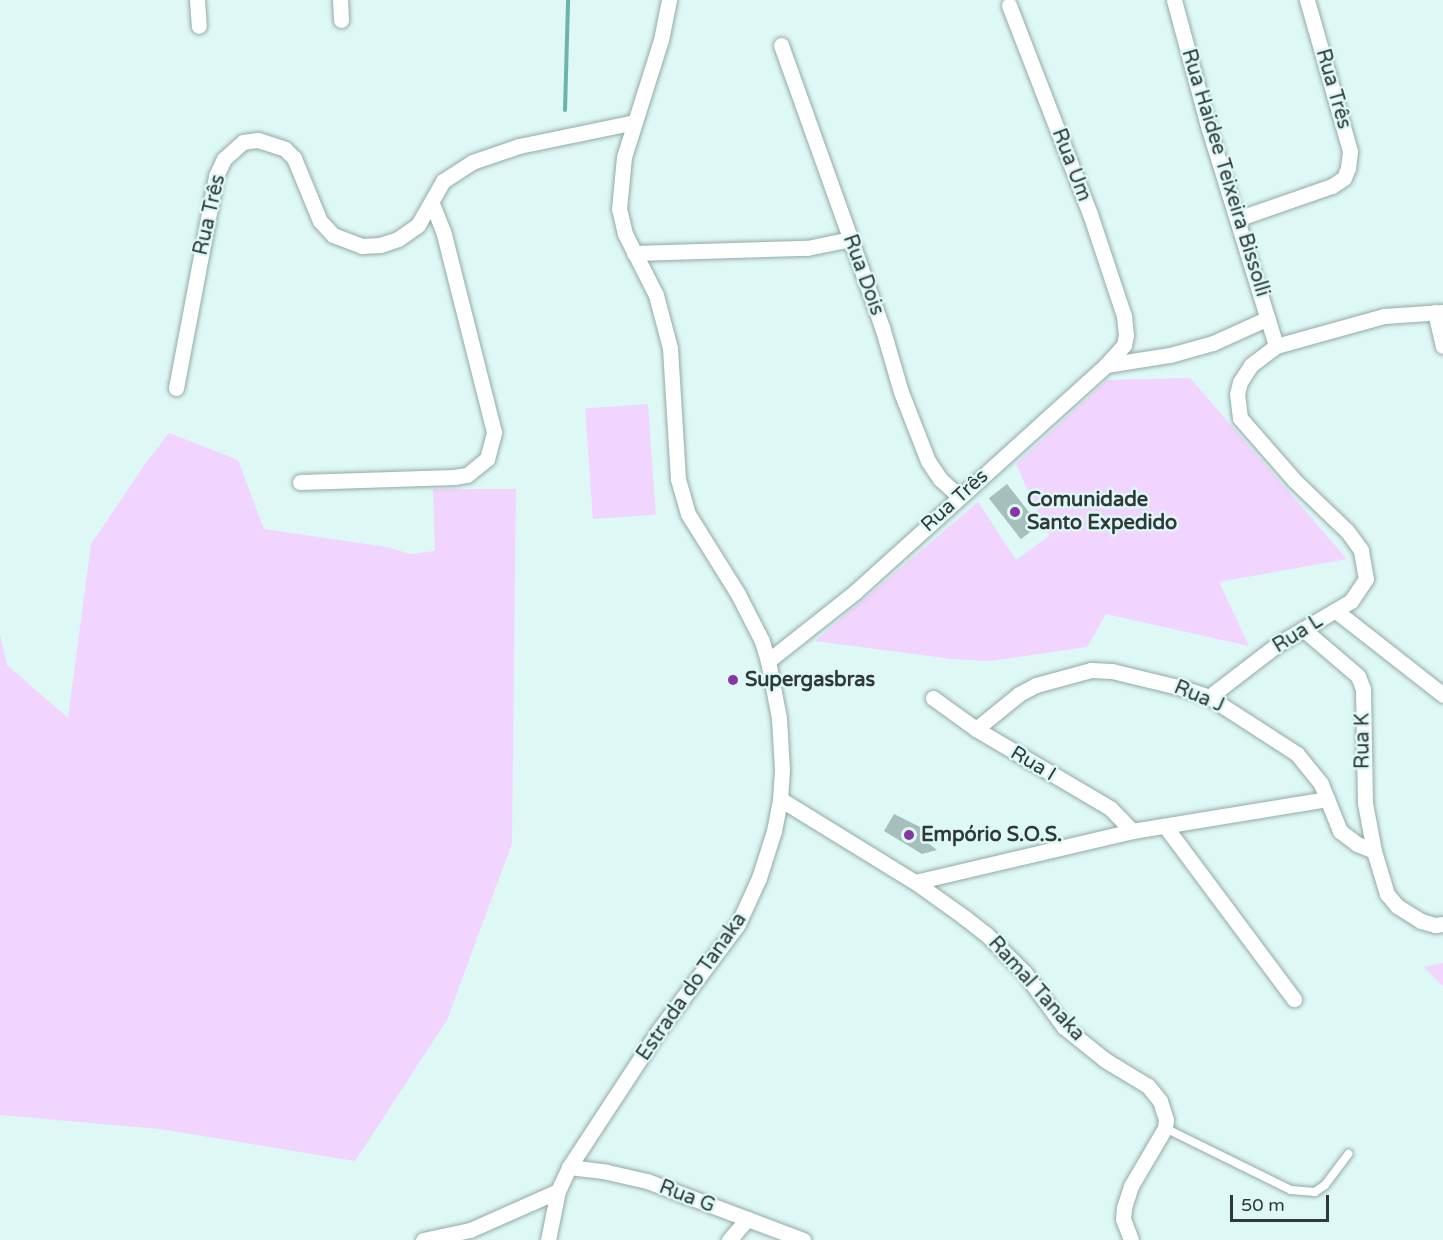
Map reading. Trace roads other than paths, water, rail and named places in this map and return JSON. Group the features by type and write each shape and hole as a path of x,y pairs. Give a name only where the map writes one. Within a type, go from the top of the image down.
{"street":[{"path":"197,0 199,26"},
{"path":"340,0 341,20"},
{"name":"Estrada do Tanaka","path":"548,1240 558,1191 569,1167 659,1030 723,949 738,924 759,878 774,831 780,799 780,728 768,661 762,641 738,594 688,514 678,479 670,348 656,295 625,234 619,209 624,157 661,40 669,0"},
{"name":"Rua Haidee Teixeira Bissolli","path":"1174,0 1208,126 1276,346"},
{"name":"Rua Três","path":"1237,219 1332,186 1344,178 1350,151 1307,0"},
{"name":"Rua Um","path":"1009,5 1090,214 1125,328"},
{"name":"Rua Dois","path":"781,45 882,327 901,392 928,461 940,479 959,496"},
{"name":"Rua Três","path":"176,388 210,201 224,159 233,148 243,142 258,140 285,149 294,158 320,221 333,236 362,246 380,245 398,239 418,225 443,181 472,162 519,146 635,122"},
{"path":"300,482 453,477 467,475 487,459 494,432 443,231 431,202"},
{"path":"634,253 807,248 851,239"},
{"path":"1336,611 1351,601 1366,579 1361,550 1347,531 1295,481 1240,418 1237,408 1240,382 1251,365 1276,346 1384,316 1439,312 1443,346"},
{"path":"1106,365 1160,357 1213,344 1268,318"},
{"name":"Rua Três","path":"768,661 855,592 1106,365 1124,345 1125,328"},
{"name":"Rua L","path":"1209,697 1303,629 1336,611 1443,694"},
{"name":"Rua K","path":"1303,629 1358,676 1363,689 1362,765 1365,803 1374,851 1388,894 1397,906 1421,921 1436,925 1443,924"},
{"name":"Rua J","path":"976,729 1019,694 1036,685 1091,670 1138,676 1209,697 1297,754 1315,775 1336,824 1346,837 1374,851"},
{"name":"Rua I","path":"933,698 976,729 1110,808 1132,831"},
{"name":"Ramal Tanaka","path":"780,799 915,882 1004,950 1024,972 1064,1027 1105,1060 1148,1086 1160,1101 1166,1120 1165,1128"},
{"path":"915,882 1132,831 1327,799"},
{"path":"1165,826 1294,999"},
{"path":"1131,1240 1123,1219 1124,1208 1131,1186 1165,1128"},
{"name":"Rua G","path":"569,1167 607,1172 647,1182 802,1240"},
{"path":"423,1240 470,1230 558,1191"},
{"path":"729,1240 747,1219"}],"lane":[{"path":"1165,1128 1291,1190 1315,1192 1325,1185 1348,1154"}],"waterway":[{"path":"565,110 568,0"}],"place":[{"name":"Comunidade Santo Expedido","path":"1015,512"},
{"name":"Supergasbras","path":"733,680"},
{"name":"Empório S.O.S.","path":"909,835"}]}
